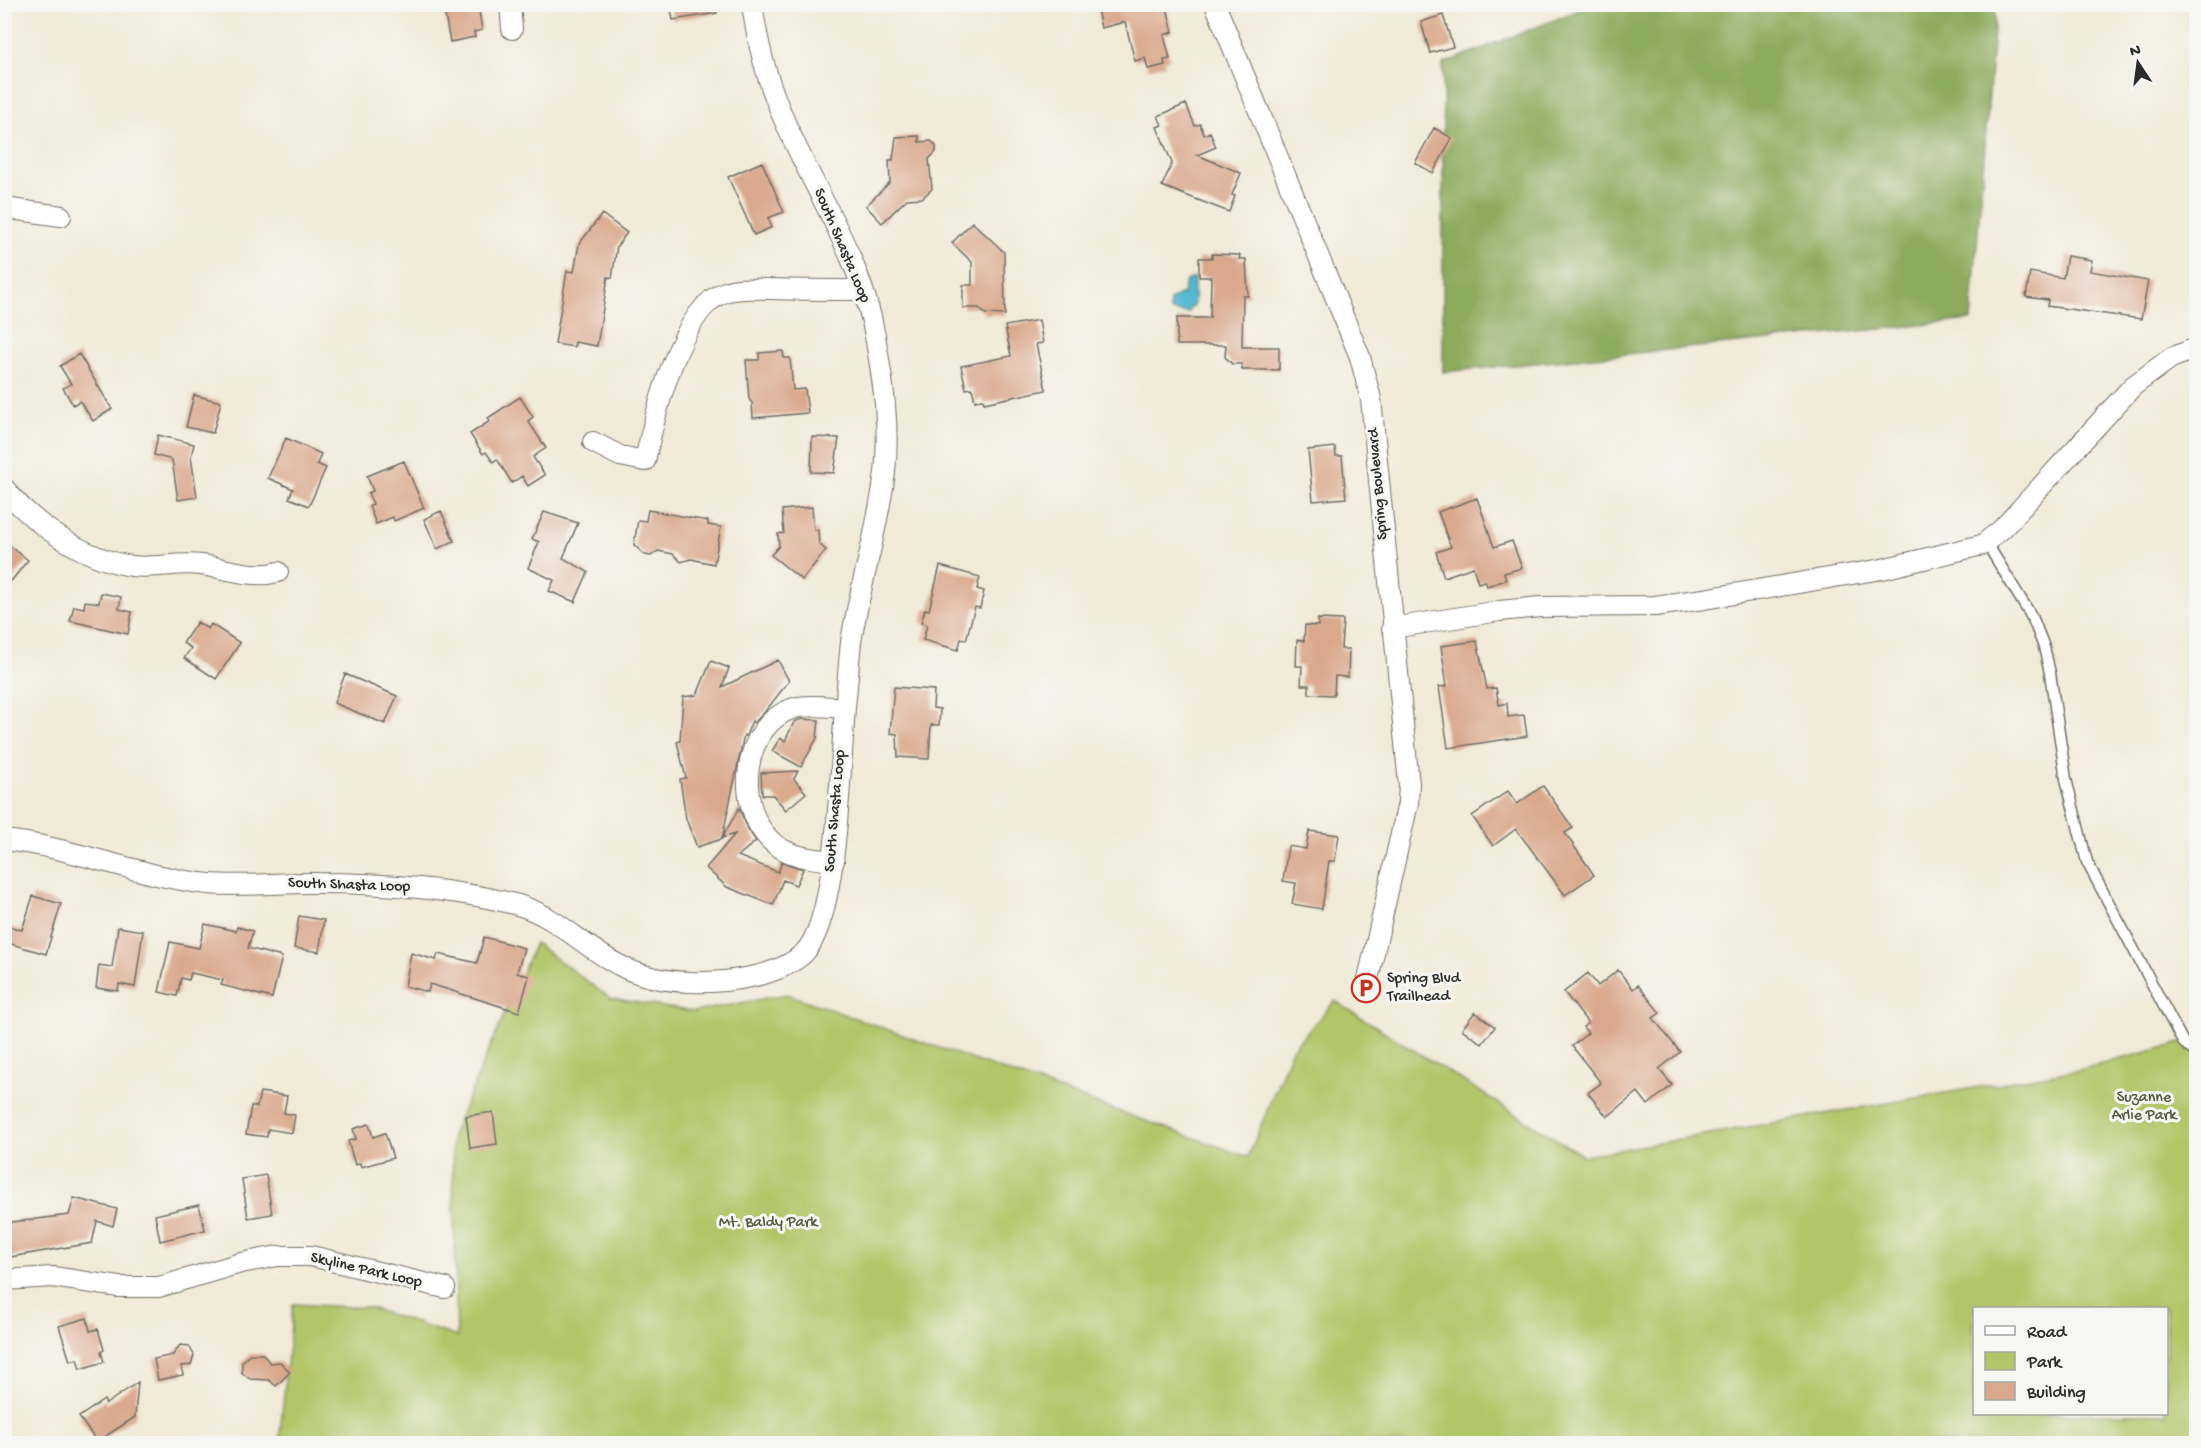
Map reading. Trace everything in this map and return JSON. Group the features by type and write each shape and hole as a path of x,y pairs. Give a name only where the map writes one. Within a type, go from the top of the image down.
{"street":[{"path":"510,4 512,28"},
{"name":"South Shasta Loop","path":"4,840 41,845 184,880 214,884 368,884 418,889 516,905 557,922 621,967 650,977 689,982 729,980 762,973 789,963 802,954 817,932 834,861 851,642 875,529 886,448 881,368 873,323 849,256 780,110 765,68 752,4"},
{"name":"Spring Boulevard","path":"1215,4 1367,379 1371,399 1407,766 1408,803 1365,988"},
{"path":"4,208 61,216"},
{"path":"593,442 620,456 645,461 656,407 667,377 693,322 713,298 734,290 862,290"},
{"path":"1392,628 1454,617 1540,607 1655,606 1882,569 1986,542 2002,530 2133,386 2171,358 2196,348"},
{"path":"4,488 47,528 76,547 122,564 144,566 176,563 259,575 278,572"},
{"path":"834,861 809,859 790,854 770,841 757,821 749,795 748,765 757,740 771,721 794,708 845,708"},
{"name":"Skyline Park Loop","path":"4,1280 53,1278 119,1287 159,1287 241,1263 278,1257 311,1256 445,1288"}],"lane":[{"path":"1986,542 2033,619 2044,647 2066,779 2088,862 2183,1042 2196,1053"}],"green space":[{"path":"1592,5 1996,5 1971,320 1443,372 1443,64"},
{"name":"Mt. Baldy Park","path":"535,943 610,998 694,1012 787,994 1248,1157 1292,1049 1335,1001 1583,1156 2083,1069 2196,1039 2196,1443 279,1444 293,1304 371,1308 457,1337 452,1136"}],"water":[{"path":"1194,278 1194,306 1190,307 1189,313 1170,311 1170,300 1183,294 1186,281"}],"building":[{"path":"443,4 478,4 482,30 474,32 475,37 450,42"},
{"path":"670,4 716,4 717,13 673,20"},
{"path":"1096,4 1166,4 1173,32 1164,35 1170,59 1164,60 1165,65 1148,69 1145,58 1135,61 1125,22 1101,28"},
{"path":"1443,15 1453,47 1430,53 1421,22"},
{"path":"1186,104 1195,126 1200,124 1204,135 1210,132 1216,147 1197,155 1241,173 1232,195 1235,196 1229,212 1162,186 1172,163 1157,127 1162,125 1158,116"},
{"path":"1434,128 1452,138 1433,173 1415,163"},
{"path":"919,136 919,142 931,141 936,146 936,152 929,159 932,189 922,198 907,199 882,223 866,206 890,182 889,160 893,160 896,137"},
{"path":"762,162 784,212 768,218 772,227 754,235 728,177"},
{"path":"602,214 627,233 617,246 612,278 608,277 597,346 575,342 574,347 555,344 567,271 574,272 579,244"},
{"path":"972,222 1004,252 1005,315 985,314 979,308 963,308 963,285 972,285 972,262 952,243"},
{"path":"1212,254 1240,255 1239,259 1246,259 1248,296 1243,296 1242,347 1279,347 1279,370 1242,370 1242,364 1232,364 1225,357 1226,345 1177,345 1177,318 1210,318 1211,277 1199,277 1199,258 1212,258"},
{"path":"2067,256 2092,260 2090,271 2148,281 2141,319 2047,306 2048,300 2026,297 2030,272 2063,278"},
{"path":"1039,320 1043,343 1036,344 1046,390 984,403 983,399 975,401 972,388 966,389 961,366 1011,356 1005,326"},
{"path":"783,351 784,358 790,358 793,390 805,389 808,413 753,418 746,360 759,360 759,353"},
{"path":"79,354 112,409 93,421 80,401 73,405 63,388 71,384 60,366"},
{"path":"194,395 221,402 213,433 186,427"},
{"path":"520,397 533,417 528,421 546,448 533,457 545,475 528,486 522,476 512,483 497,459 493,462 486,452 483,454 470,434 490,421 488,418"},
{"path":"158,435 194,444 191,457 197,497 178,500 172,460 154,455"},
{"path":"812,437 839,438 834,473 811,472"},
{"path":"286,438 321,454 317,464 326,468 309,506 289,498 293,489 268,478"},
{"path":"1335,447 1336,456 1342,456 1346,498 1313,501 1308,450"},
{"path":"404,461 424,508 394,521 393,517 376,524 369,506 373,504 368,493 373,491 367,476"},
{"path":"1477,498 1494,547 1512,541 1522,568 1504,573 1506,580 1487,586 1485,581 1478,583 1473,567 1444,577 1436,552 1451,547 1438,512"},
{"path":"812,507 814,530 818,530 819,544 826,550 802,580 771,555 779,546 778,534 784,533 782,510"},
{"path":"648,510 708,521 708,525 721,527 714,564 691,559 681,562 673,554 658,551 651,556 645,555 634,545 638,520 646,521"},
{"path":"441,511 454,541 437,549 424,519"},
{"path":"544,512 578,523 563,558 588,572 575,602 549,591 554,580 528,568 539,542 532,539"},
{"path":"4,541 28,560 4,590"},
{"path":"940,566 980,577 977,589 984,591 980,608 975,607 966,640 961,639 958,650 923,640 927,625 921,623 925,609 929,610"},
{"path":"101,593 121,597 119,609 132,612 128,634 70,621 74,606 84,608 85,601 99,603"},
{"path":"1318,619 1343,620 1341,649 1349,649 1348,677 1335,676 1334,695 1309,694 1309,685 1301,685 1302,666 1296,666 1297,640 1304,641 1305,625 1318,626"},
{"path":"197,622 208,629 211,624 240,643 216,679 184,658 191,648 183,643"},
{"path":"1477,641 1487,689 1496,688 1499,705 1507,703 1508,717 1524,715 1527,736 1448,748 1439,687 1447,686 1441,646"},
{"path":"778,660 789,681 764,713 754,723 752,721 746,736 744,735 722,839 697,847 686,819 680,779 686,778 677,742 680,741 683,697 697,695 711,661 729,668 722,687"},
{"path":"345,674 397,696 385,724 334,703"},
{"path":"894,687 934,690 933,708 940,709 939,725 931,725 929,759 898,757 897,734 890,733"},
{"path":"801,719 819,720 817,738 801,767 772,751 780,738 785,741 794,722"},
{"path":"798,771 794,779 806,793 786,810 773,795 762,795 761,773"},
{"path":"1543,786 1573,828 1565,833 1594,875 1565,895 1516,829 1493,846 1472,816 1508,791 1517,804"},
{"path":"739,808 756,841 738,856 778,872 782,862 803,869 796,885 783,880 773,905 727,887 706,868 735,834 722,838"},
{"path":"1309,831 1339,835 1335,861 1329,861 1322,909 1292,904 1296,883 1283,881 1288,846 1306,849"},
{"path":"33,896 61,904 46,954 4,942 4,925 22,930"},
{"path":"299,916 324,920 319,952 294,948"},
{"path":"205,924 236,931 237,927 253,931 248,948 282,957 272,998 221,985 223,980 191,973 189,980 181,978 177,996 159,992 170,942 199,948"},
{"path":"118,927 143,931 135,987 119,984 118,991 96,988 99,965 112,967"},
{"path":"484,937 524,948 517,973 529,976 519,1012 430,984 428,992 405,986 411,953 436,960 438,954 477,963"},
{"path":"1618,970 1633,989 1638,985 1660,1013 1653,1018 1680,1052 1659,1069 1672,1085 1648,1105 1638,1092 1607,1117 1588,1093 1601,1083 1572,1046 1588,1033 1583,1027 1588,1023 1564,992 1588,973 1598,986"},
{"path":"1475,1012 1495,1027 1482,1044 1462,1029"},
{"path":"260,1092 287,1096 284,1113 295,1115 292,1133 268,1129 267,1137 246,1134 251,1106 257,1107"},
{"path":"493,1112 497,1144 470,1148 466,1116"},
{"path":"369,1124 373,1137 385,1133 393,1158 361,1167 360,1163 355,1165 348,1141 356,1139 353,1129"},
{"path":"266,1175 272,1214 248,1218 242,1179"},
{"path":"74,1198 117,1209 113,1226 97,1221 92,1243 4,1258 4,1223 69,1215"},
{"path":"199,1205 205,1230 160,1241 155,1215"},
{"path":"87,1318 90,1331 98,1329 104,1350 101,1352 104,1362 80,1369 77,1359 70,1361 59,1326"},
{"path":"180,1345 189,1346 194,1355 191,1365 181,1366 183,1375 158,1380 154,1359 173,1355"},
{"path":"250,1354 263,1354 270,1363 280,1362 290,1372 276,1386 269,1380 250,1379 242,1373 242,1362"},
{"path":"138,1382 135,1417 97,1442 79,1417 104,1400 106,1404"}],"place":[{"name":"Spring Blvd Trailhead","path":"1366,988"}],"park label":[{"name":"Suzanne Arlie Park","path":"2144,1107"}]}
